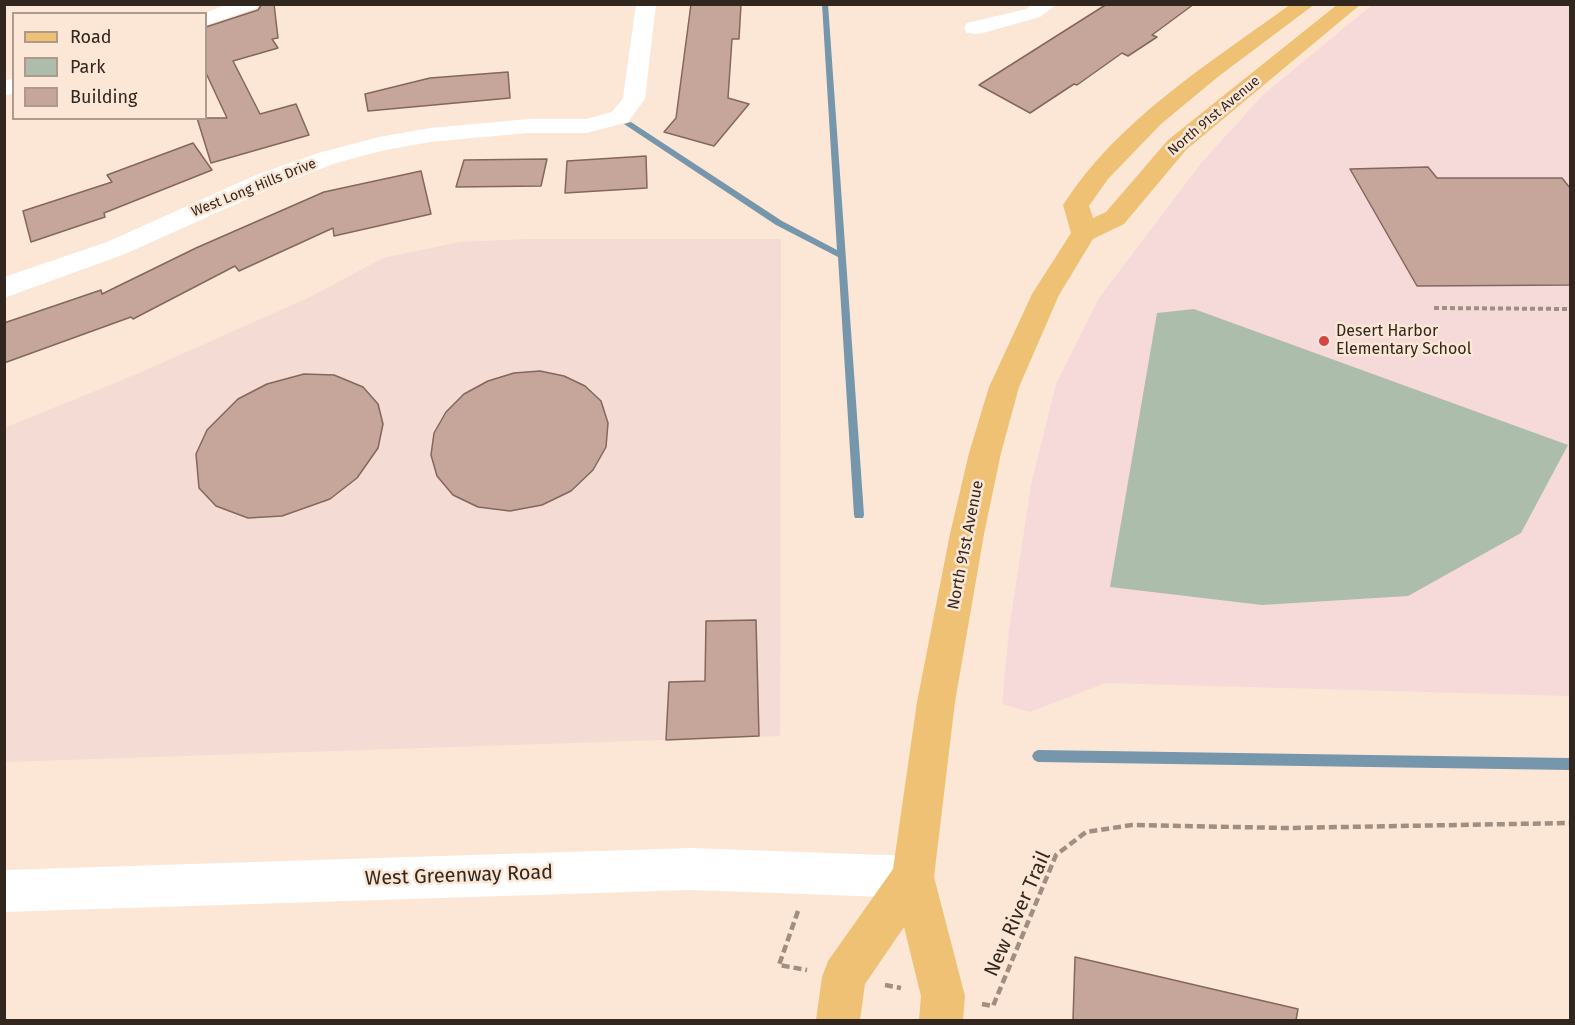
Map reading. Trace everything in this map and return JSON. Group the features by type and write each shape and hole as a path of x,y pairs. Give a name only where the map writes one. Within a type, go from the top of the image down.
{"main road":[{"name":"North 91st Avenue","path":"1084,233 1076,205 1096,175 1143,126 1305,4"},
{"name":"North 91st Avenue","path":"942,1008 913,877 936,702 985,453 1004,387 1046,294 1084,233 1115,218 1177,145 1351,4"},
{"path":"1199,82 1234,97"},
{"name":"North 91st Avenue","path":"838,1020 844,977 913,877"}],"street":[{"path":"207,19 250,4"},
{"name":"West Long Hills Drive","path":"4,288 116,248 265,181 327,158 379,144 430,135 528,126 587,126 620,117 634,99 646,4"},
{"path":"975,28 1033,13 1047,4"},
{"name":"West Greenway Road","path":"4,891 691,869 913,877"}],"path":[{"path":"1434,308 1570,309"},
{"name":"New River Trail","path":"812,873 779,964 844,977 942,1008 993,1006 1056,855 1086,832 1132,825 1287,828 1570,823"}],"shaded area":[{"name":"Desert Harbor Elementary School","path":"1372,5 1570,5 1570,696 1105,683 1030,712 1002,704 1009,630 1031,485 1056,384 1099,298 1202,162 1262,96"},
{"path":"527,239 781,239 780,736 5,762 4,428 137,374 310,297 383,258 460,242"}],"green space":[{"path":"1194,309 1568,445 1521,533 1408,596 1262,605 1110,587 1157,313"}],"building":[{"path":"262,4 274,4 278,38 272,39 278,48 233,61 260,114 296,104 309,135 211,163 198,120 227,118 207,75 207,27 258,10"},
{"path":"691,4 741,4 739,39 732,39 728,98 749,104 714,146 664,132 676,118"},
{"path":"1107,4 1194,4 1152,35 1157,37 1128,56 1122,53 1077,85 1074,84 1030,113 979,85"},
{"path":"508,72 510,98 368,111 365,94 430,78"},
{"path":"193,143 212,170 104,213 105,217 31,242 23,211 112,182 107,175"},
{"path":"646,156 647,188 565,193 567,161"},
{"path":"547,159 541,186 456,187 464,160"},
{"path":"1428,167 1437,178 1562,178 1570,188 1570,285 1417,286 1350,169"},
{"path":"421,171 431,214 334,236 333,228 239,271 235,266 133,319 131,317 4,363 4,323 101,290 102,294 196,248 324,192"},
{"path":"540,371 564,376 585,386 601,401 608,423 606,447 593,470 571,491 542,505 510,511 478,507 453,495 437,476 431,455 434,433 446,412 464,394 488,381 514,373"},
{"path":"304,374 334,375 363,387 378,404 383,424 378,448 357,478 330,499 282,516 248,518 216,506 199,488 196,454 207,430 238,399 267,384"},
{"path":"756,620 759,736 666,740 669,682 705,681 706,621"},
{"path":"1075,957 1298,1009 1296,1020 1073,1020"}],"waterway":[{"path":"825,4 842,256"},
{"path":"628,124 779,223 842,256"},
{"path":"842,256 859,515"},
{"path":"1038,756 1570,764"}],"place":[{"name":"Desert Harbor Elementary School","path":"1324,341"}]}
